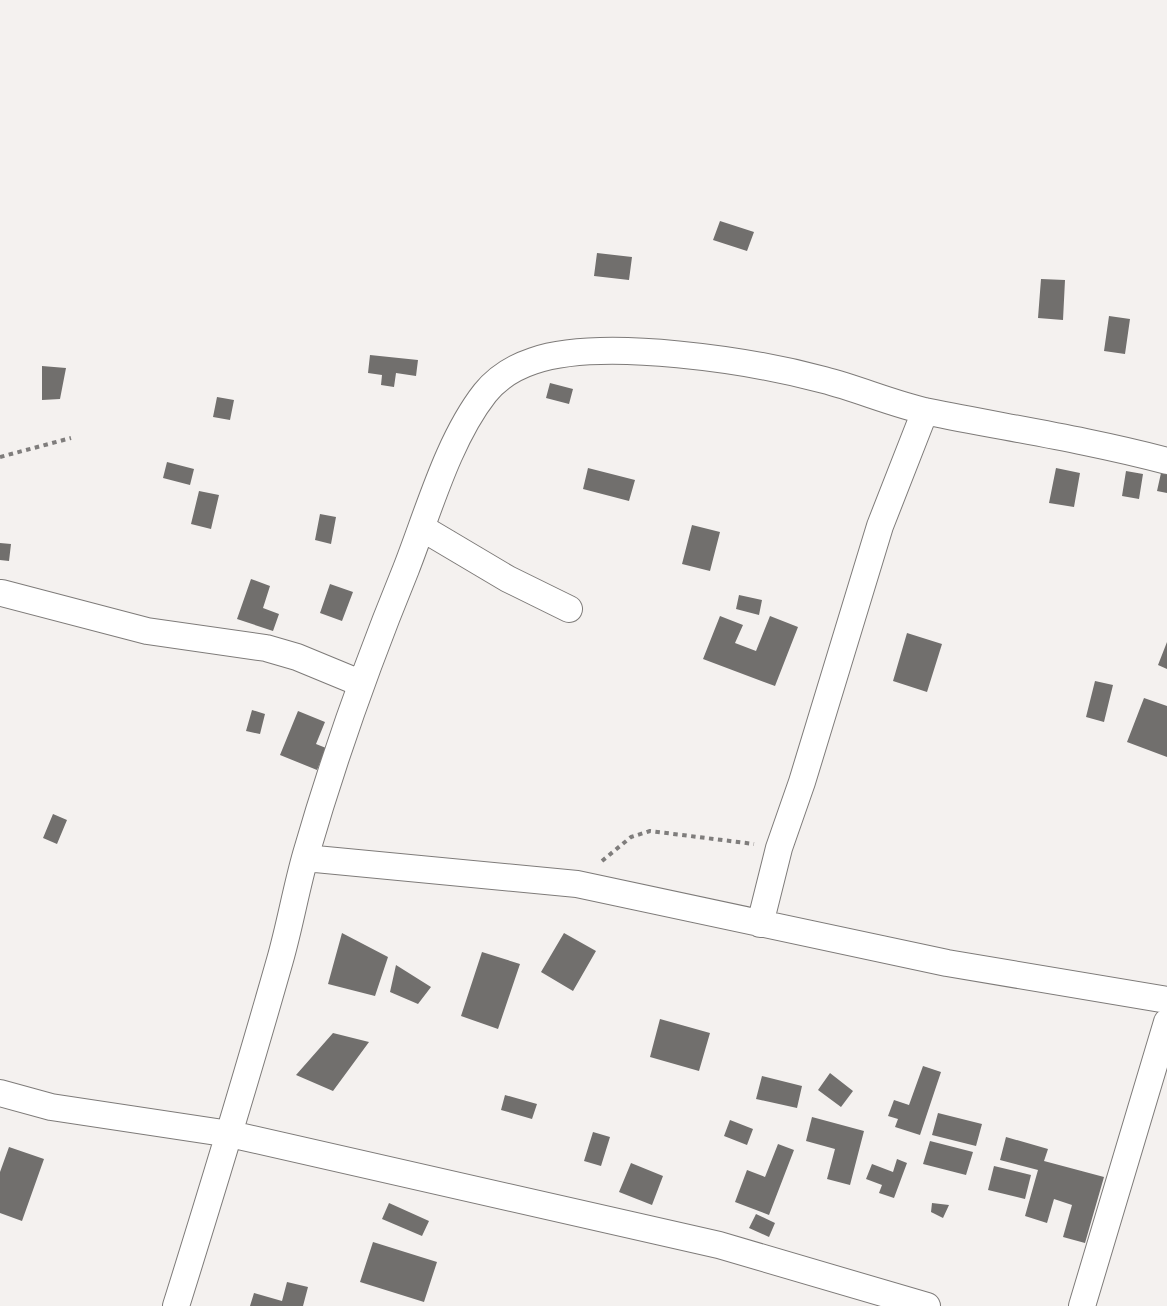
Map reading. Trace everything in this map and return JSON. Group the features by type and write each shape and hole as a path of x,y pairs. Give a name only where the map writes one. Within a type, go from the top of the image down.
{"street":[{"path":"176,1306 230,1134 290,925 305,858 360,683 452,452 477,405 489,388 512,370 536,360 563,354 616,352 690,356 766,367 824,380 925,411 1040,431 1167,461"},
{"path":"760,924 779,848 802,782 880,526 925,411"},
{"path":"422,528 508,579 569,609"},
{"path":"1,597 147,631 266,648 297,657 360,683"},
{"path":"305,858 577,884 947,963 1167,1000"},
{"path":"1082,1306 1167,1022"},
{"path":"0,1093 51,1107 230,1134 719,1245 911,1304"}],"path":[{"path":"0,457 71,438"},
{"path":"577,884 618,846 632,837 650,831 779,848"}],"building":[{"path":"720,221 754,232 747,251 713,240"},
{"path":"597,253 632,257 629,280 594,276"},
{"path":"1041,279 1065,280 1063,320 1038,318"},
{"path":"1109,316 1130,319 1125,354 1104,351"},
{"path":"370,355 418,360 416,376 396,373 394,387 381,385 382,375 368,373"},
{"path":"42,366 66,368 60,399 42,400"},
{"path":"550,383 573,389 569,404 546,398"},
{"path":"217,397 234,400 230,420 213,417"},
{"path":"167,462 194,469 190,485 163,478"},
{"path":"588,468 635,480 629,501 583,489"},
{"path":"1056,468 1080,473 1074,507 1049,503"},
{"path":"1126,471 1143,474 1139,499 1122,496"},
{"path":"1161,473 1167,474 1167,493 1157,491"},
{"path":"199,491 219,495 211,529 191,524"},
{"path":"320,514 336,517 331,544 315,540"},
{"path":"692,525 720,532 710,571 682,564"},
{"path":"0,543 11,544 9,561 0,560"},
{"path":"251,579 270,586 263,608 279,614 273,631 237,619"},
{"path":"330,584 353,592 342,621 320,613"},
{"path":"739,595 762,600 759,615 736,609"},
{"path":"720,616 743,625 735,643 756,651 770,616 798,627 775,686 703,659"},
{"path":"907,633 942,644 927,692 893,681"},
{"path":"1167,642 1167,669 1158,665"},
{"path":"1095,681 1113,685 1104,722 1086,717"},
{"path":"1144,698 1167,706 1167,757 1127,742"},
{"path":"252,710 265,714 260,734 246,731"},
{"path":"298,711 325,722 316,744 326,748 317,770 280,755"},
{"path":"53,814 67,820 57,844 43,838"},
{"path":"342,933 388,957 375,996 328,984"},
{"path":"564,933 596,951 573,991 541,972"},
{"path":"482,952 520,964 498,1029 461,1016"},
{"path":"396,965 431,987 418,1004 390,992"},
{"path":"660,1019 710,1033 699,1071 650,1057"},
{"path":"333,1033 369,1042 333,1091 296,1075"},
{"path":"923,1066 941,1072 920,1135 895,1127 898,1119 888,1116 894,1100 909,1105"},
{"path":"830,1073 853,1091 841,1107 818,1090"},
{"path":"762,1076 802,1086 797,1108 756,1099"},
{"path":"505,1095 537,1104 532,1119 501,1110"},
{"path":"938,1113 982,1124 976,1146 932,1135"},
{"path":"812,1117 864,1131 850,1185 827,1179 835,1149 806,1141"},
{"path":"730,1120 753,1129 747,1145 724,1136"},
{"path":"593,1132 610,1137 601,1166 584,1161"},
{"path":"1006,1137 1048,1149 1044,1161 1104,1177 1085,1243 1063,1237 1072,1205 1054,1199 1047,1223 1025,1216 1038,1170 1000,1160"},
{"path":"930,1141 973,1152 966,1175 923,1164"},
{"path":"778,1144 794,1150 769,1215 735,1202 747,1170 765,1177"},
{"path":"9,1147 44,1159 22,1221 0,1213 0,1172"},
{"path":"897,1159 907,1163 894,1198 879,1193 882,1185 866,1179 872,1164 893,1172"},
{"path":"631,1163 663,1176 652,1205 619,1192"},
{"path":"994,1166 1031,1175 1025,1199 988,1190"},
{"path":"389,1203 429,1221 422,1236 382,1219"},
{"path":"932,1203 949,1205 943,1218 931,1212"},
{"path":"756,1214 775,1223 769,1237 749,1228"},
{"path":"373,1242 437,1262 424,1302 360,1282"},
{"path":"287,1282 308,1287 303,1306 250,1306 254,1293 282,1301"}]}
